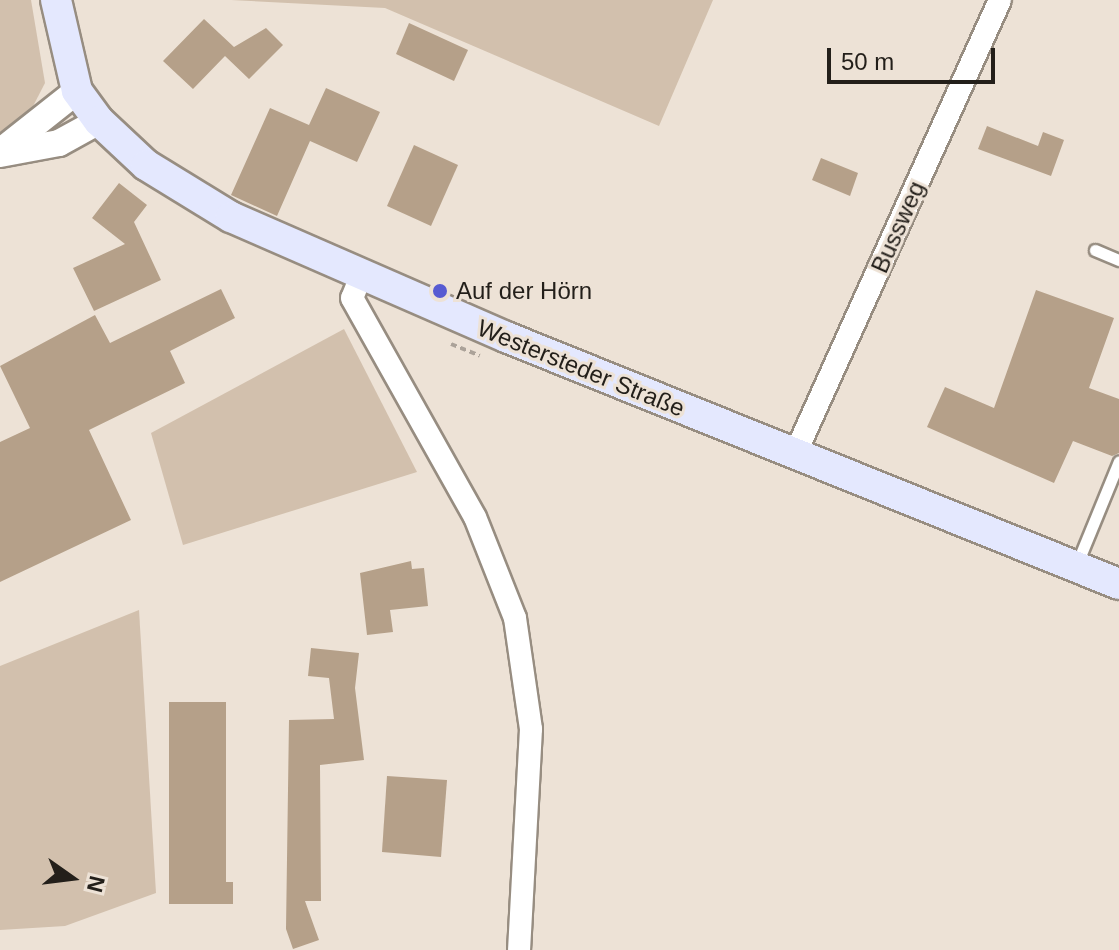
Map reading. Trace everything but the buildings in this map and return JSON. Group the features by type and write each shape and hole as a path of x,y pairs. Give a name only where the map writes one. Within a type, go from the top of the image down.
{"main road":[{"name":"Westersteder Straße","path":"56,0 77,91 99,121 174,183 269,237 1119,584"}],"street":[{"name":"Bussweg","path":"795,454 1000,0"},
{"path":"0,153 77,91"},
{"path":"0,153 59,143 99,121"},
{"path":"361,276 352,298 475,517 515,618 531,729 519,950"}],"lane":[{"path":"1095,250 1119,260"},
{"path":"1076,567 1119,461"}],"shaded area":[{"path":"0,0 31,0 45,83 29,114 0,132"},
{"path":"231,0 713,0 659,126 385,8"},
{"path":"344,329 417,472 183,545 151,433"},
{"path":"139,610 156,893 65,926 0,930 0,666"}],"place":[{"name":"Auf der Hörn","path":"440,291"}]}
